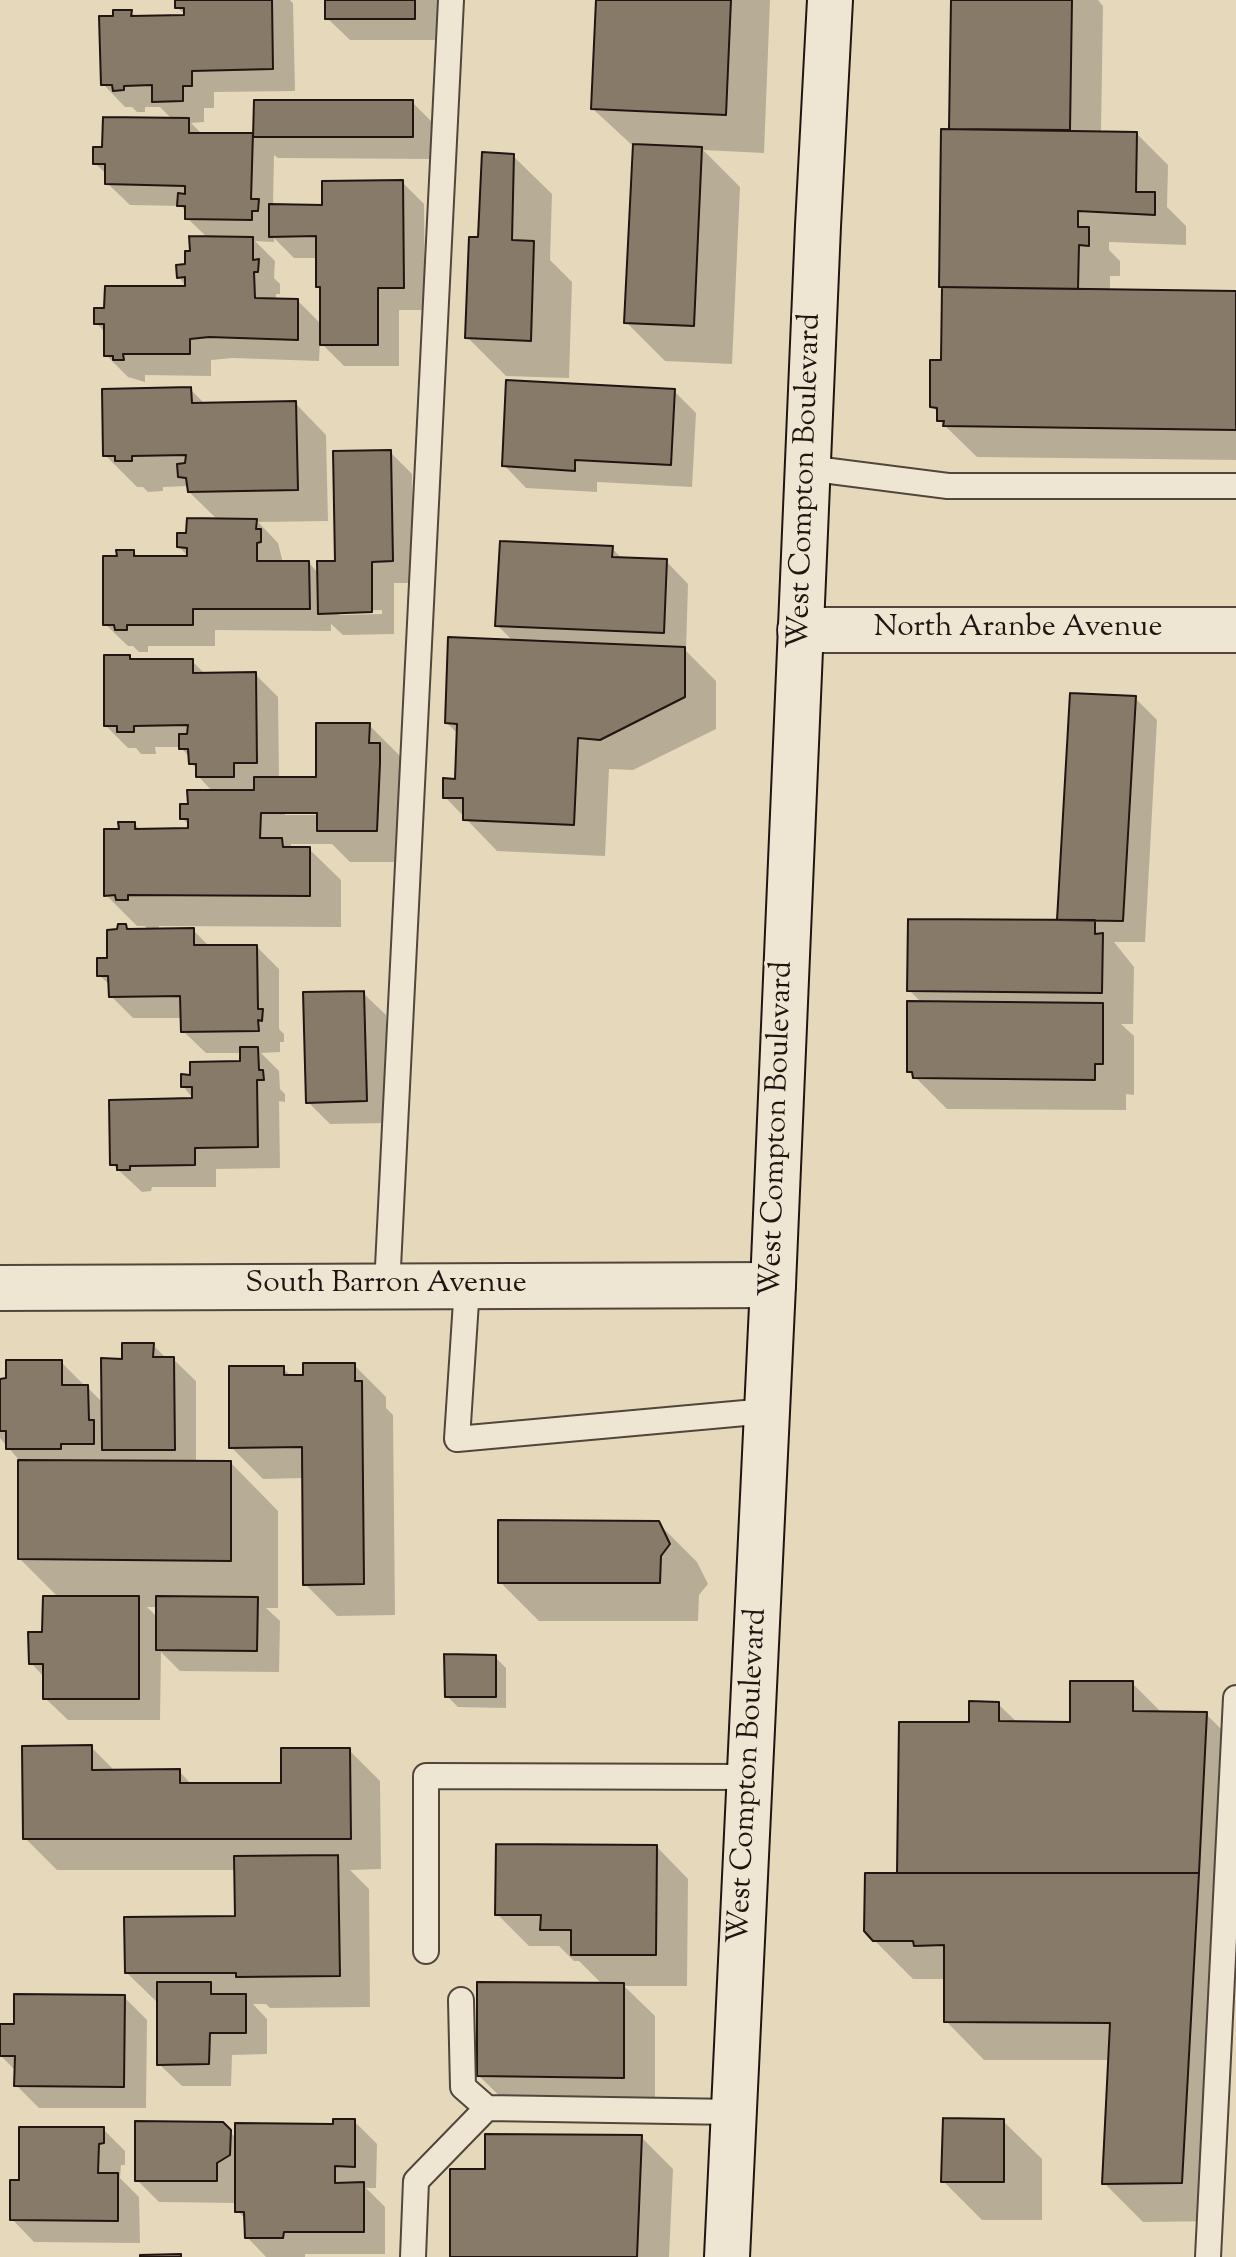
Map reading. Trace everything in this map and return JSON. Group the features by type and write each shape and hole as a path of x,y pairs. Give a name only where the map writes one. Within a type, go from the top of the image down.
{"main road":[{"name":"West Compton Boulevard","path":"727,2257 830,0"},
{"name":"North Aranbe Avenue","path":"800,630 1236,630"},
{"name":"South Barron Avenue","path":"0,1288 773,1285"}],"lane":[{"path":"387,1287 451,0"},
{"path":"807,468 948,486 1236,486"},
{"path":"467,1286 457,1439 767,1411"},
{"path":"1208,2257 1236,1698"},
{"path":"426,1951 426,1776 750,1777"},
{"path":"461,2000 463,2087 487,2108 734,2112"},
{"path":"413,2257 416,2181 487,2108"}],"building":[{"path":"175,0 272,0 273,69 192,71 192,86 183,86 183,101 152,102 152,85 124,86 124,90 113,91 112,85 101,85 99,16 113,16 113,10 132,10 131,16 184,15 184,8 175,8"},
{"path":"325,0 415,0 415,19 325,19"},
{"path":"596,0 731,0 726,115 591,109"},
{"path":"951,0 1072,0 1070,130 949,129"},
{"path":"254,100 413,100 413,137 253,137"},
{"path":"103,117 189,118 189,133 253,133 251,199 259,199 258,211 252,211 252,220 185,219 185,206 177,206 178,193 185,194 185,186 105,184 105,164 93,164 93,147 102,147"},
{"path":"941,129 1137,132 1136,192 1155,192 1155,215 1078,211 1078,227 1089,227 1089,246 1079,245 1078,289 939,287"},
{"path":"633,144 702,147 694,326 624,323"},
{"path":"482,152 514,154 512,240 534,241 531,341 465,338 469,237 478,237"},
{"path":"403,180 404,288 378,288 378,345 320,345 316,236 269,237 269,204 322,205 322,181"},
{"path":"189,236 253,237 253,260 259,259 258,272 254,272 255,298 298,299 298,340 209,337 190,339 190,354 123,354 124,360 104,356 104,324 94,324 94,308 104,308 105,286 185,286 185,277 177,278 176,265 185,264 185,251 190,251"},
{"path":"942,287 1236,291 1236,430 943,426 944,421 937,421 937,408 930,407 930,360 941,360"},
{"path":"506,380 675,389 671,465 575,460 575,471 502,466"},
{"path":"191,387 192,403 296,401 298,490 188,492 186,478 178,477 177,464 185,463 186,455 132,456 132,461 115,461 115,456 103,456 102,389"},
{"path":"391,450 393,561 372,562 372,612 318,614 317,561 335,561 333,451"},
{"path":"187,518 257,519 256,529 261,529 261,542 257,543 257,561 309,561 310,609 193,609 193,625 127,625 127,630 115,630 114,625 103,625 103,556 117,556 116,550 134,550 134,556 187,556 187,548 177,547 177,533 186,533"},
{"path":"500,541 613,546 612,557 667,559 664,633 495,626"},
{"path":"448,637 685,647 685,697 600,740 578,738 574,825 463,820 463,798 443,798 443,778 455,779 457,724 445,723"},
{"path":"104,655 130,655 130,659 193,659 193,673 256,672 257,763 234,763 234,777 196,777 196,764 189,764 188,749 179,749 179,734 187,734 188,725 134,726 134,732 117,732 117,726 104,726"},
{"path":"1070,693 1136,696 1123,921 1057,920"},
{"path":"316,723 370,723 369,743 380,743 380,763 377,831 317,831 317,813 261,813 260,838 282,838 283,847 310,847 310,896 128,895 128,900 116,900 115,895 104,896 104,829 119,829 118,822 135,822 135,829 188,828 188,819 180,819 180,804 188,804 187,790 254,790 254,777 316,777"},
{"path":"908,919 1095,920 1095,934 1103,933 1102,993 907,991"},
{"path":"118,924 126,924 127,929 194,928 194,945 257,945 258,1009 263,1009 262,1021 258,1020 259,1031 181,1032 180,996 109,997 108,976 97,976 97,958 107,958 107,930 117,929"},
{"path":"364,991 367,1101 306,1103 303,992"},
{"path":"907,1001 1103,1003 1103,1064 1095,1064 1095,1080 913,1078 912,1072 907,1072"},
{"path":"240,1047 258,1047 259,1070 263,1070 264,1080 257,1080 258,1147 195,1148 195,1165 130,1166 130,1170 117,1170 117,1165 110,1165 109,1100 192,1098 192,1087 181,1087 181,1074 190,1075 190,1062 240,1061"},
{"path":"122,1343 154,1343 153,1357 174,1357 175,1450 102,1450 101,1358 122,1359"},
{"path":"6,1360 62,1360 62,1385 88,1385 89,1420 94,1420 94,1444 61,1444 61,1449 6,1449 6,1431 0,1431 0,1379 6,1378"},
{"path":"303,1363 355,1363 355,1381 362,1381 364,1584 303,1585 302,1447 229,1448 229,1366 284,1366 284,1375 303,1375"},
{"path":"18,1460 231,1461 231,1561 18,1559"},
{"path":"498,1520 659,1521 670,1544 661,1556 660,1583 498,1583"},
{"path":"43,1596 139,1596 139,1699 43,1699 43,1664 29,1664 28,1632 42,1632"},
{"path":"156,1596 258,1597 257,1651 156,1650"},
{"path":"444,1654 496,1655 496,1697 445,1697"},
{"path":"1070,1681 1133,1681 1133,1711 1207,1712 1199,1873 897,1873 899,1722 969,1722 969,1701 999,1702 999,1721 1070,1722"},
{"path":"92,1745 92,1770 180,1769 180,1783 281,1783 281,1748 350,1748 351,1839 23,1839 22,1746"},
{"path":"496,1844 657,1845 656,1955 571,1955 571,1930 540,1930 541,1915 495,1915"},
{"path":"338,1855 340,1976 236,1977 236,1973 125,1973 124,1917 235,1916 234,1856"},
{"path":"865,1873 1199,1873 1182,2183 1102,2184 1110,2023 944,2022 944,1945 914,1946 913,1941 873,1941 864,1931"},
{"path":"157,1982 211,1982 211,1994 246,1994 246,2033 210,2033 209,2064 157,2065"},
{"path":"477,1982 624,1983 624,2078 477,2076"},
{"path":"14,1994 125,1995 124,2087 14,2086 15,2056 0,2056 0,2024 14,2024"},
{"path":"943,2118 1004,2119 1004,2182 941,2182"},
{"path":"333,2119 355,2119 355,2167 335,2166 335,2183 364,2182 364,2232 284,2232 283,2238 245,2238 244,2212 235,2212 235,2123 333,2124"},
{"path":"135,2121 223,2122 231,2130 230,2155 217,2163 217,2181 135,2181"},
{"path":"19,2127 104,2127 104,2143 99,2144 98,2173 118,2173 118,2221 10,2220 10,2180 19,2180"},
{"path":"485,2134 642,2135 637,2257 450,2257 450,2169 485,2169"},
{"path":"181,2254 181,2257 140,2257 140,2255"}]}
